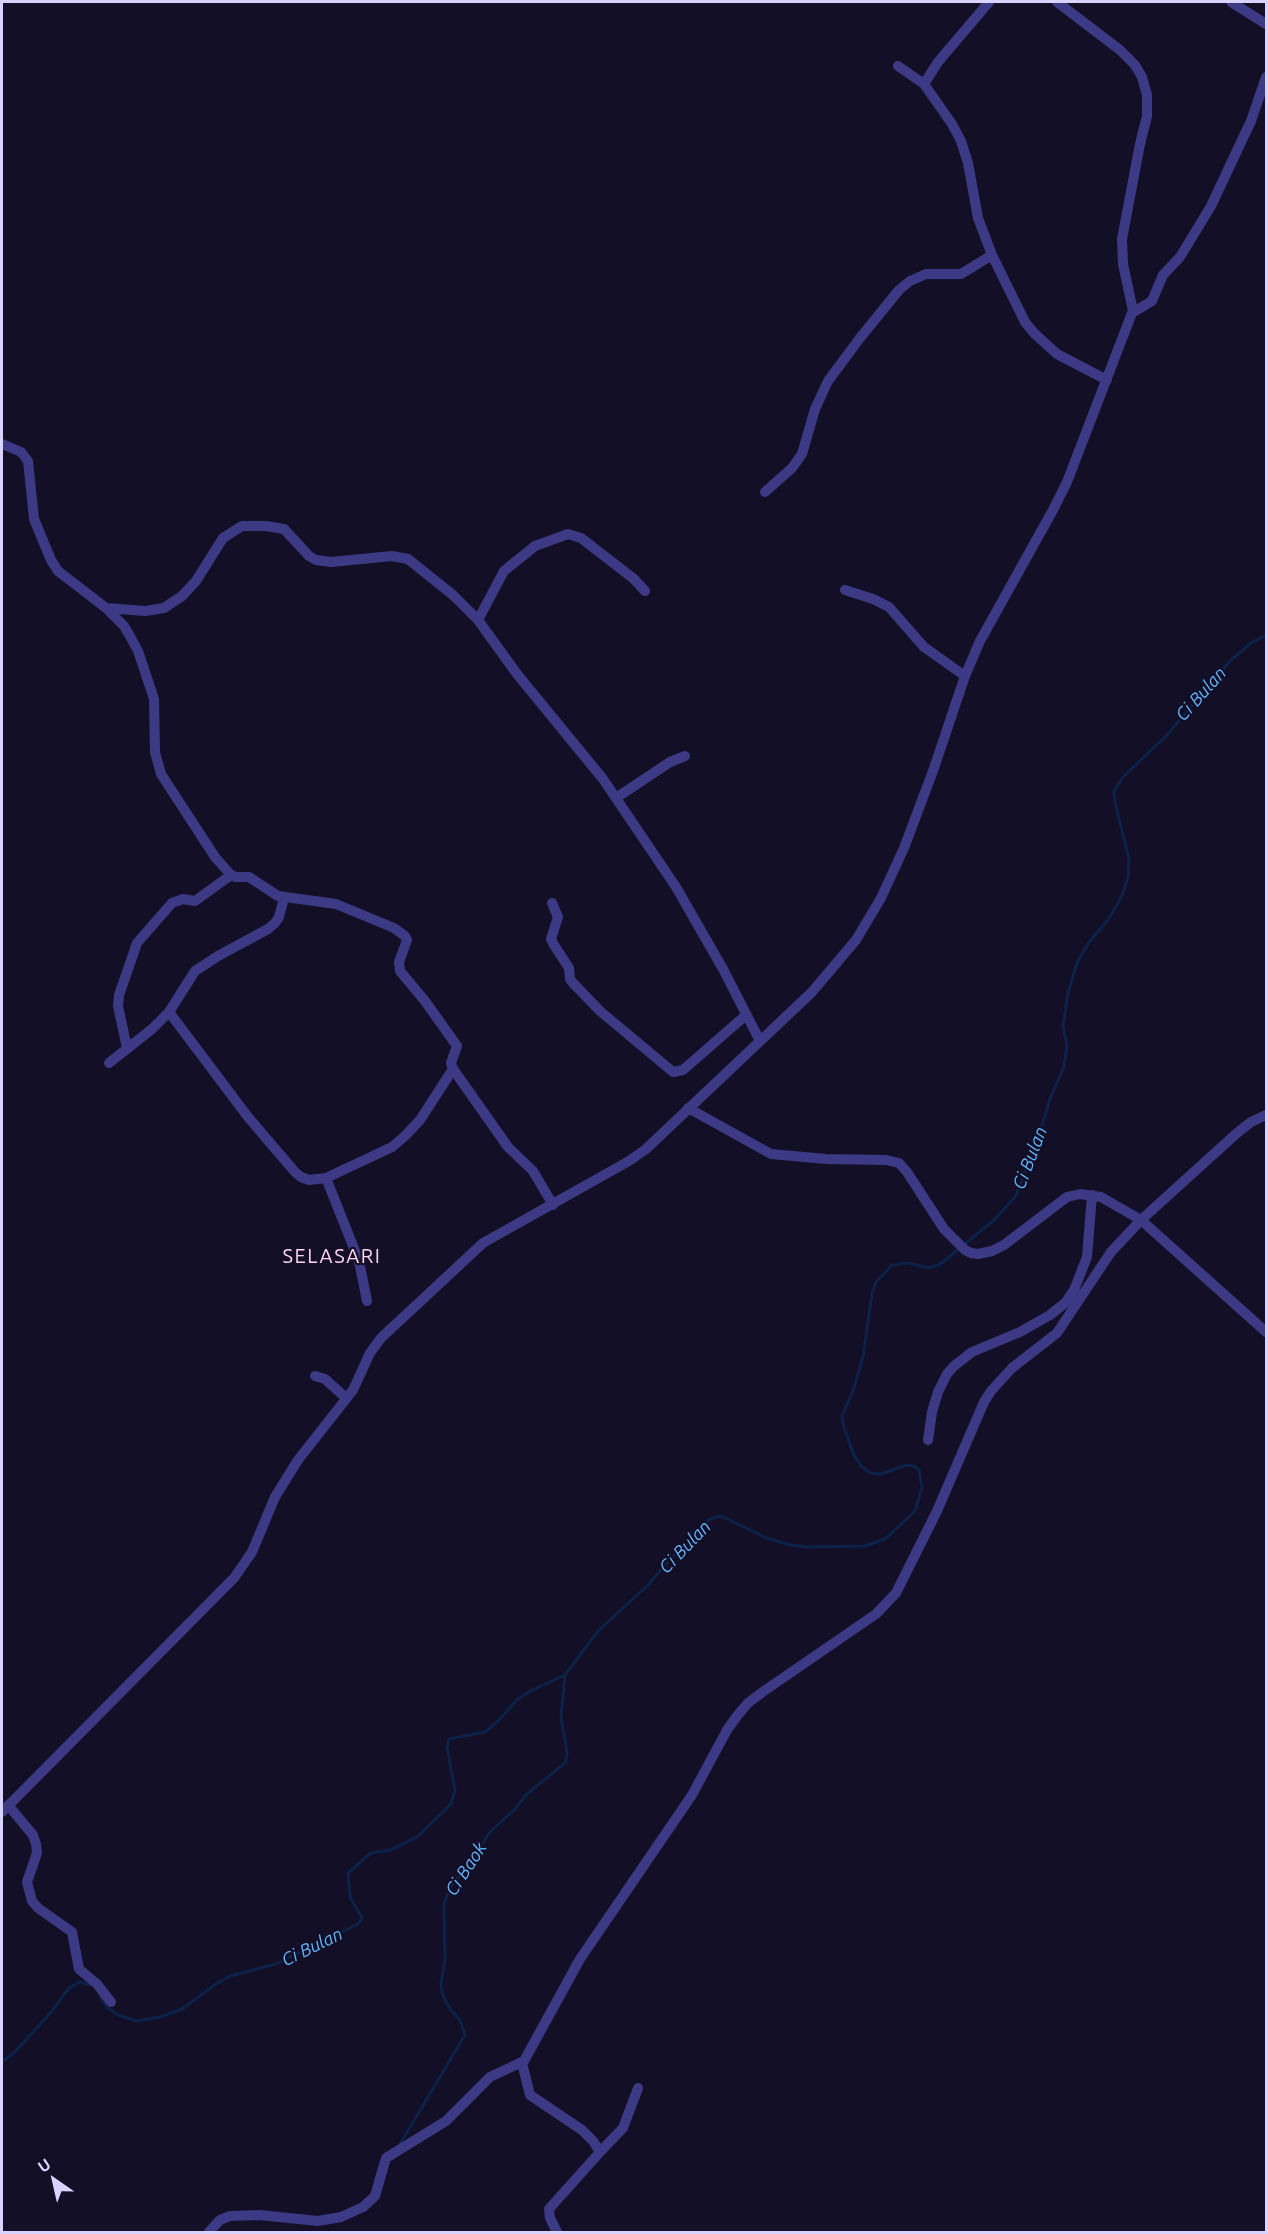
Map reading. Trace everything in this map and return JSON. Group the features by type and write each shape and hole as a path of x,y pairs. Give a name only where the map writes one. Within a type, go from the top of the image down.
{"street":[{"path":"924,84 938,62 989,2"},
{"path":"111,2002 98,1984 79,1969 72,1932 38,1908 32,1901 27,1882 37,1853 36,1844 33,1835 5,1808 234,1578 252,1552 275,1497 298,1460 346,1398 375,1346 389,1330 483,1243 554,1205 637,1156 654,1143 826,977 856,939 881,898 917,817 965,676 995,611 1053,510 1079,453 1133,310 1123,264 1122,239 1147,117 1147,95 1142,77 1135,65 1120,50 1058,2"},
{"path":"1231,2 1266,24"},
{"path":"898,66 924,84 961,141 968,163 976,211 992,255 1017,309 1034,333 1057,354 1107,380"},
{"path":"1133,310 1152,301 1165,273 1180,257 1210,206 1248,129 1266,77"},
{"path":"765,492 792,468 802,454 815,409 828,381 899,290 910,281 926,274 961,274 992,255"},
{"path":"2,444 21,453 28,461 34,519 58,571 106,608 124,626 131,638 152,688 155,711 155,752 161,774 215,856 231,875 249,877 284,898 336,904 394,928 405,936 406,945 399,962 400,971 457,1046 452,1064 453,1069 508,1147 533,1172 554,1205"},
{"path":"106,608 145,611 164,608 182,596 196,581 223,538 242,526 284,529 316,560 331,562 392,556 408,559 453,595 478,620 499,651 616,798 676,887 760,1041"},
{"path":"478,620 504,571 535,546 568,534 581,538 634,579 645,591"},
{"path":"845,590 873,599 888,607 924,647 965,676"},
{"path":"616,798 670,762 685,756"},
{"path":"127,1048 118,1006 118,995 137,943 172,903 183,899 198,899 231,875"},
{"path":"109,1063 152,1029 168,1012 195,971 275,923 284,898"},
{"path":"552,903 558,916 551,939 569,968 573,983 600,1011 673,1072 683,1070 746,1015"},
{"path":"168,1012 248,1116 295,1172 309,1180 326,1178 380,1154 405,1136 420,1120 453,1069"},
{"path":"688,1108 771,1154 826,1159 886,1160 899,1163 944,1229 961,1246 978,1254 1004,1245 1067,1197 1075,1194 1092,1195 1114,1203 1141,1220 1266,1332"},
{"path":"209,2232 220,2220 230,2216 259,2215 318,2221 341,2217 363,2207 375,2196 386,2158 446,2121 490,2077 522,2063 580,1959 692,1795 737,1716 748,1703 764,1691 876,1614 889,1602 937,1511 984,1402 991,1391 1012,1368 1057,1333 1111,1252 1141,1220 1237,1133 1251,1122 1266,1115"},
{"path":"326,1178 359,1261 367,1300"},
{"path":"928,1440 938,1392 946,1374 954,1366 972,1352 1020,1332 1065,1304 1074,1290 1087,1257 1092,1195"},
{"path":"315,1376 326,1378 346,1398"},
{"path":"522,2063 530,2095 588,2135 600,2152"},
{"path":"557,2232 549,2215 549,2209 623,2128 638,2088"}],"waterway":[{"name":"Ci Bulan","path":"100,1997 107,2007 118,2015 136,2021 160,2017 182,2009 230,1976 276,1964 358,1924 362,1918 350,1897 348,1873 371,1853 391,1850 417,1837 451,1804 455,1790 447,1747 449,1739 485,1732 517,1700 530,1691 565,1675 598,1631 648,1585 691,1535 710,1519 721,1516 767,1538 790,1545 865,1546 885,1539 915,1511 922,1487 919,1470 914,1466 906,1465 881,1474 870,1473 860,1465 853,1453 843,1424 842,1416 853,1391 863,1357 872,1293 876,1282 892,1265 908,1263 928,1268 939,1265 993,1221 1016,1196 1051,1096 1064,1067 1067,1046 1063,1026 1068,993 1077,963 1089,942 1108,920 1122,896 1128,877 1129,859 1114,791 1123,777 1166,736 1230,661 1251,643 1266,635"},
{"name":"Ci Baok","path":"400,2144 465,2035 460,2020 450,2009 442,1993 441,1983 445,1960 444,1903 452,1884 465,1870 490,1832 514,1810 526,1795 566,1762 567,1752 561,1717 565,1675"},
{"name":"Ci Bulan","path":"2,2062 15,2052 52,2011 69,1988 80,1982 90,1985"}],"district":[{"name":"SELASARI","path":"332,1256"}]}
